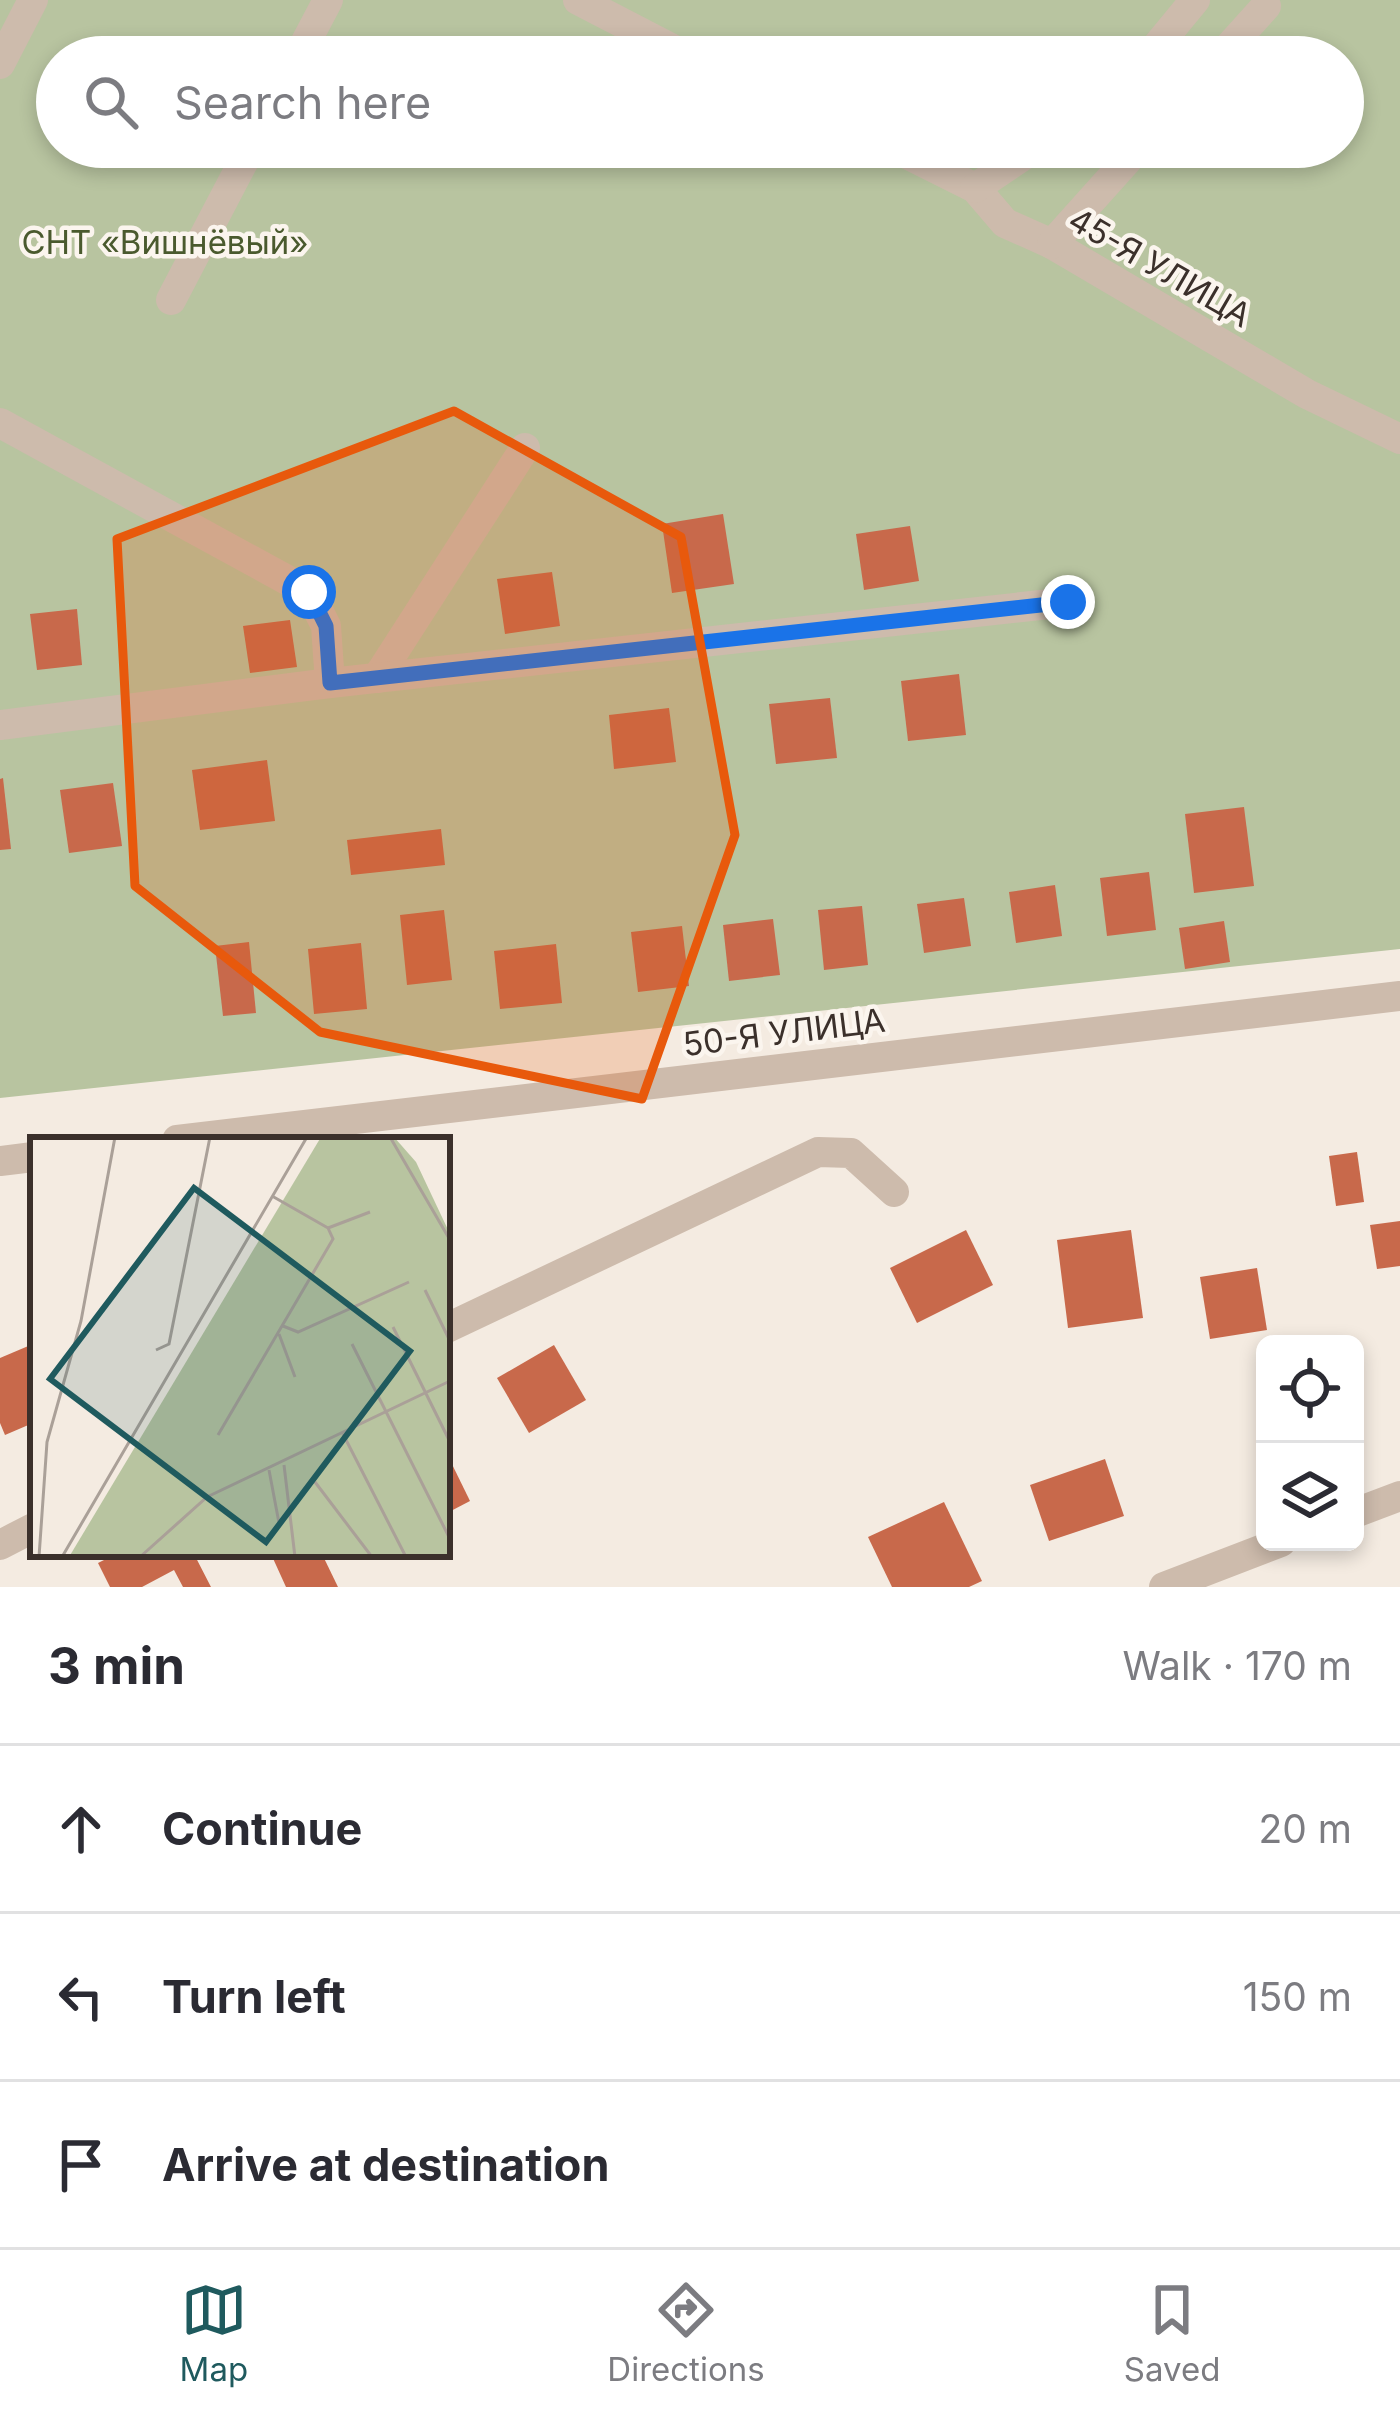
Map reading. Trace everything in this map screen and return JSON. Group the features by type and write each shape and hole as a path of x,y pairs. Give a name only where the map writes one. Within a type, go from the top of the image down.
{"street":[{"path":"0,64 33,0"},
{"path":"309,36 328,0"},
{"path":"578,0 628,12 660,36"},
{"path":"1165,36 1195,0"},
{"path":"1239,36 1265,6"},
{"path":"171,300 240,168"},
{"name":"45-Я УЛИЦА","path":"935,168 975,188 1005,223 1052,244 1307,394 1400,439"},
{"path":"975,188 1005,168"},
{"path":"1052,244 1120,168"},
{"path":"0,424 309,592 326,626 330,683"},
{"path":"377,678 525,448"},
{"path":"0,725 330,683 1068,602"},
{"name":"50-Я УЛИЦА","path":"202,1137 1400,996"},
{"path":"450,1327 818,1151 850,1153 894,1192"},
{"path":"0,1161 30,1157"},
{"path":"1364,1510 1400,1496"},
{"path":"0,1545 30,1530"},
{"path":"1164,1587 1258,1551"}],"highlighted area":[{"path":"454,411 681,537 735,835 642,1099 320,1032 135,886 117,539"}],"green space":[{"name":"СНТ «Вишнёвый»","path":"0,0 1400,0 1400,949 0,1098"}],"building":[{"path":"723,514 734,584 672,593 662,524"},
{"path":"910,526 919,581 864,590 856,534"},
{"path":"552,572 560,626 505,634 497,579"},
{"path":"77,609 82,665 37,670 30,614"},
{"path":"290,620 297,667 250,673 243,626"},
{"path":"959,674 966,735 908,741 901,681"},
{"path":"830,698 837,758 776,764 769,704"},
{"path":"669,708 676,762 614,769 609,715"},
{"path":"267,760 275,821 200,830 192,770"},
{"path":"0,779 11,849 0,850"},
{"path":"113,783 122,846 69,853 60,790"},
{"path":"1244,807 1254,886 1194,893 1185,814"},
{"path":"441,829 445,865 351,875 347,840"},
{"path":"1149,872 1156,930 1107,936 1100,878"},
{"path":"1055,885 1062,936 1016,943 1009,892"},
{"path":"964,898 971,946 924,953 917,904"},
{"path":"862,906 868,965 824,970 818,910"},
{"path":"444,910 452,980 407,985 400,915"},
{"path":"773,919 780,975 729,981 723,925"},
{"path":"1224,921 1230,962 1185,969 1179,928"},
{"path":"682,926 689,986 638,992 631,932"},
{"path":"249,942 256,1013 223,1016 215,946"},
{"path":"361,943 367,1009 314,1014 308,949"},
{"path":"556,944 562,1003 500,1009 494,951"},
{"path":"1357,1152 1364,1202 1336,1206 1329,1156"},
{"path":"1400,1221 1400,1266 1377,1269 1370,1225"},
{"path":"966,1230 993,1285 917,1323 890,1268"},
{"path":"1131,1230 1143,1318 1068,1328 1057,1240"},
{"path":"1257,1268 1267,1330 1210,1339 1200,1277"},
{"path":"30,1345 30,1424 5,1435 0,1423 0,1358"},
{"path":"554,1345 586,1400 529,1433 497,1378"},
{"path":"1105,1459 1124,1516 1049,1541 1030,1485"},
{"path":"450,1460 470,1501 450,1511"},
{"path":"944,1502 982,1581 969,1587 892,1587 868,1537"},
{"path":"110,1557 196,1557 211,1587 183,1587 174,1570 142,1587 110,1587 98,1563"},
{"path":"272,1557 323,1557 338,1587 286,1587"}],"route":[{"path":"309,592 326,626 330,683 1068,602"}]}
